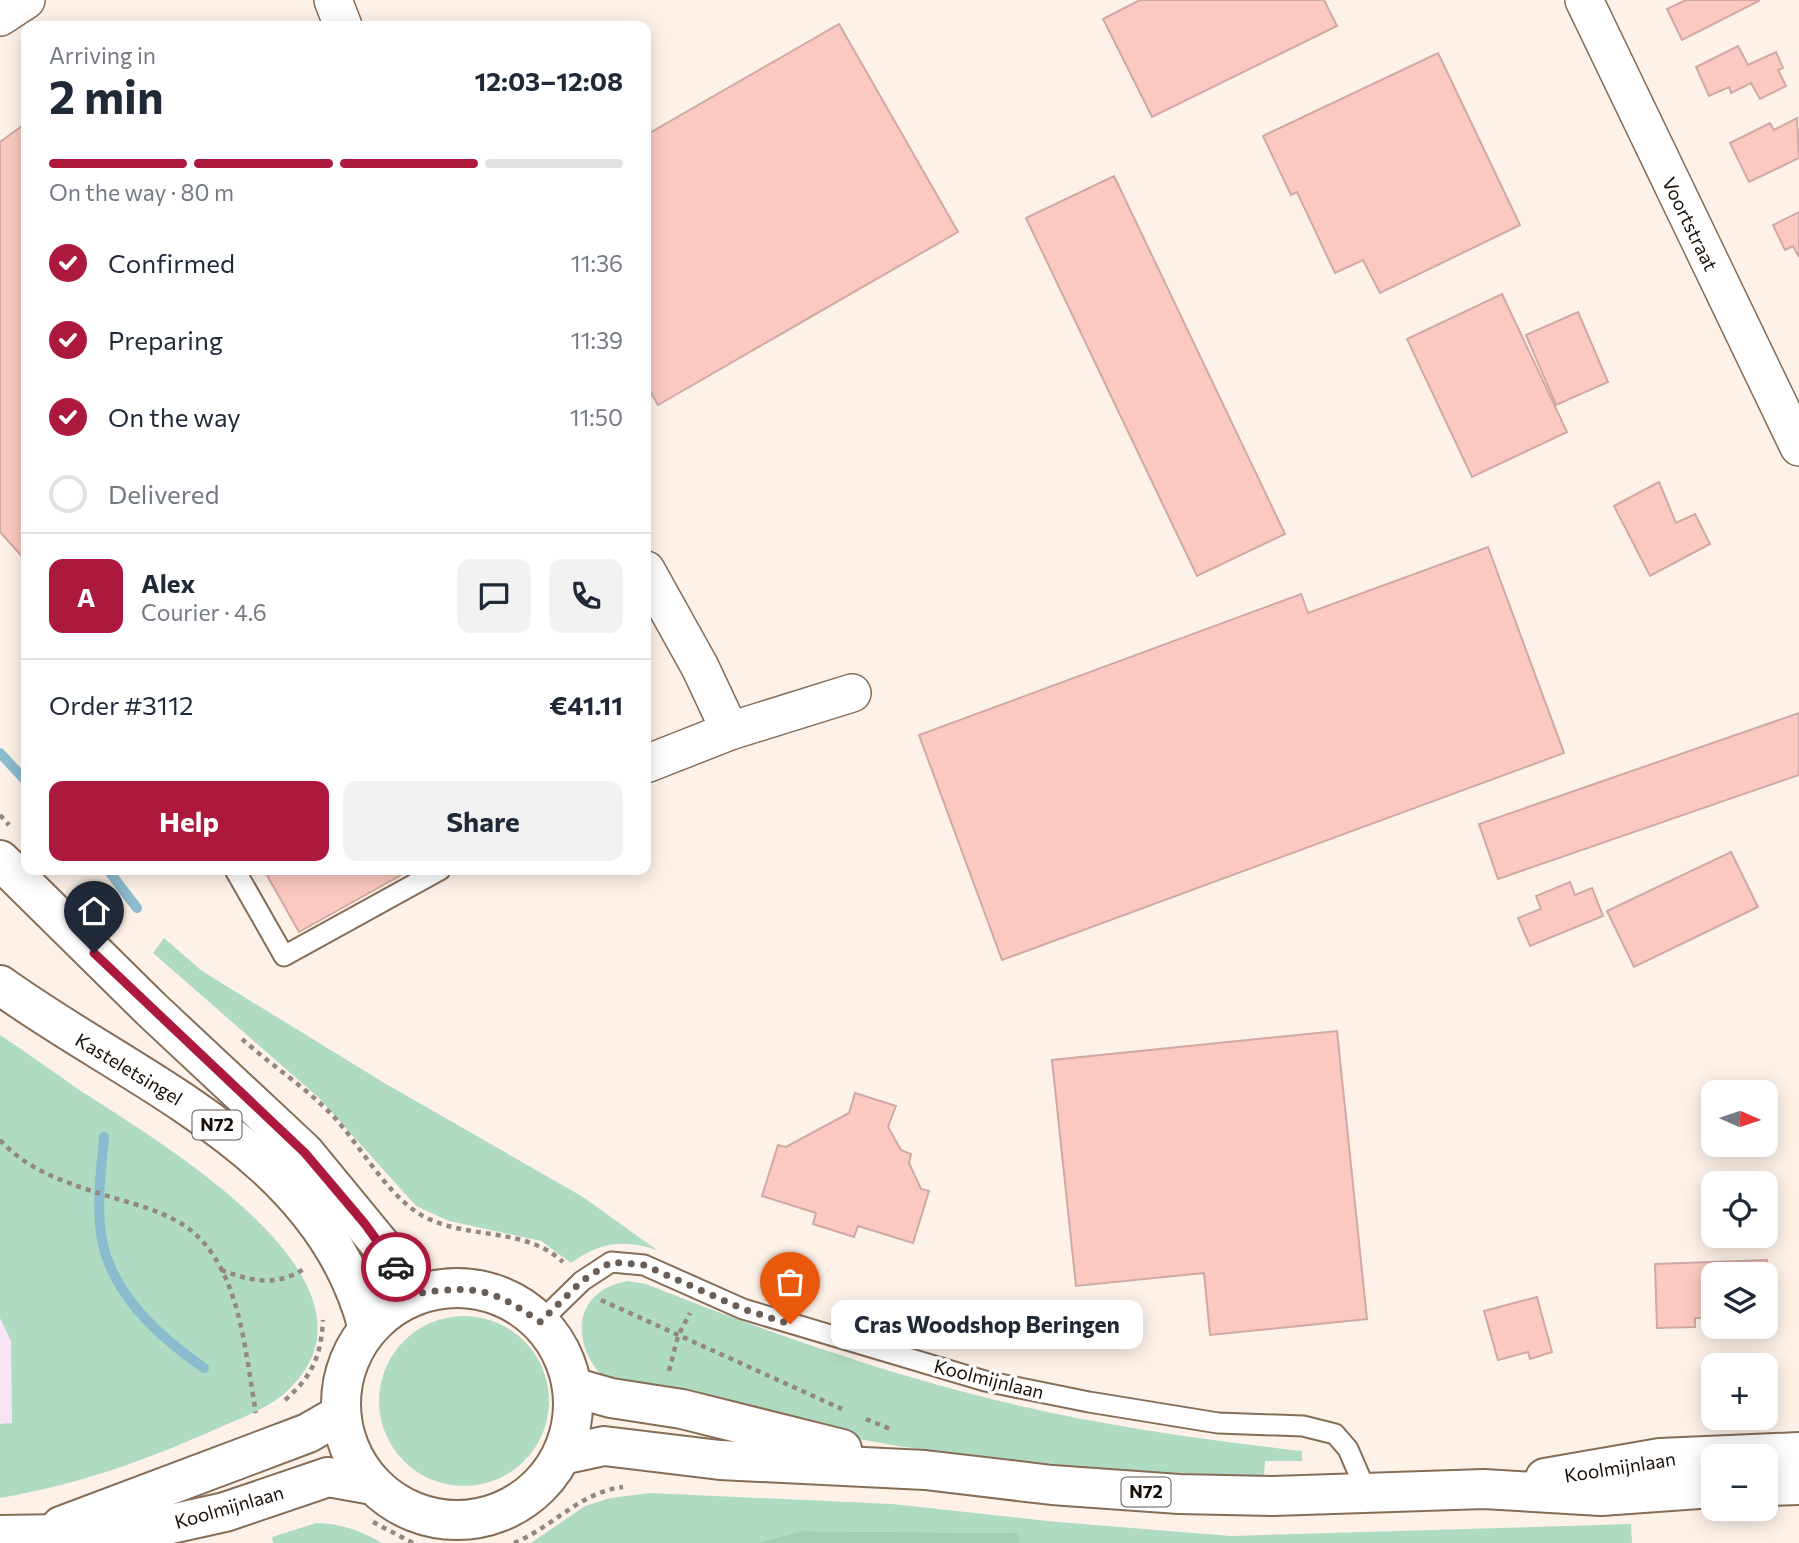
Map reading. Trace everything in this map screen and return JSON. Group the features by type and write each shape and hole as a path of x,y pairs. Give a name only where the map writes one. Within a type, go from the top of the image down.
{"main road":[{"name":"N72","path":"0,860 151,1009 305,1153 420,1293"},
{"name":"Kasteletsingel","path":"0,985 49,1021 209,1118 282,1182 334,1247 359,1293 368,1329"},
{"path":"463,1287 505,1297 540,1322 562,1352 572,1387 572,1422 562,1455 540,1486 510,1508 475,1519 438,1519 402,1507 369,1502 341,1414 346,1369 368,1329 391,1308 420,1293 463,1287"},
{"name":"Koolmijnlaan","path":"572,1387 611,1398 682,1409 925,1470"},
{"name":"Koolmijnlaan","path":"42,1533 229,1460 308,1433 341,1414"},
{"name":"Koolmijnlaan","path":"562,1455 604,1446 720,1460 925,1470 1052,1485 1179,1494 1273,1496 1484,1489 1601,1496 1701,1489"},
{"name":"Koolmijnlaan","path":"1484,1489 1660,1458 1799,1452"},
{"name":"Koolmijnlaan","path":"0,1535 130,1533 225,1512 328,1477 369,1502"},
{"path":"1778,1486 1799,1485"}],"street":[{"path":"0,18 26,0"},
{"path":"332,0 341,21"},
{"name":"Voortstraat","path":"1584,0 1799,447"},
{"path":"655,605 701,667 730,731"},
{"path":"651,762 730,731 852,693"}],"lane":[{"path":"238,875 284,956 431,875"},
{"name":"Koolmijnlaan","path":"540,1322 582,1281 611,1262 644,1265 743,1309 985,1381 1089,1402 1218,1423 1303,1426 1335,1433 1348,1449 1367,1493"}],"path":[{"path":"0,1140 35,1170 172,1218 189,1229 207,1247 221,1270 239,1322 256,1416"},
{"path":"401,1198 414,1210 434,1221 463,1230 512,1237 550,1250 600,1300 849,1412"},
{"path":"221,1270 247,1280 276,1282 306,1268 298,1259"},
{"path":"861,1417 896,1431"},
{"path":"514,1543 534,1535 585,1498 610,1489 633,1486"},
{"path":"369,1502 413,1543"}],"shaded area":[{"path":"0,1318 11,1341 12,1424 0,1424"}],"green space":[{"path":"164,938 202,971 381,1081 583,1197 657,1250 634,1244 612,1244 571,1263 541,1241 449,1221 416,1206 318,1097 153,953"},
{"path":"0,1035 159,1142 208,1178 255,1218 292,1261 315,1306 315,1350 286,1392 271,1404 252,1413 110,1471 0,1498 0,1424 12,1423 11,1341 0,1318"},
{"path":"628,1281 646,1284 845,1357 968,1393 1134,1428 1302,1451 1302,1461 1265,1461 1264,1476 1100,1469 990,1459 827,1433 602,1376 591,1362 585,1347 583,1318 588,1305 597,1294 610,1286"},
{"path":"464,1316 496,1323 511,1330 524,1341 535,1354 542,1369 549,1401 542,1433 535,1448 524,1461 511,1472 496,1479 464,1486 432,1479 417,1472 404,1461 393,1448 386,1433 379,1401 386,1369 393,1354 404,1341 417,1330 432,1323"},
{"path":"650,1493 892,1504 1058,1522 1231,1536 1631,1524 1632,1543 1019,1543 1019,1533 801,1531 756,1543 531,1543 585,1506 610,1498"},
{"path":"316,1523 350,1528 382,1543 273,1543 272,1537"},
{"path":"801,1531 1019,1533 1019,1543 756,1543"}],"building":[{"path":"1140,0 1324,0 1337,26 1152,117 1103,19"},
{"path":"1686,0 1759,1 1682,40 1667,9"},
{"path":"839,24 958,232 658,405 651,393 651,132"},
{"path":"1738,46 1748,65 1776,52 1783,68 1778,70 1786,86 1760,99 1751,83 1731,93 1729,87 1709,96 1696,67"},
{"path":"1438,53 1520,225 1380,293 1363,260 1335,273 1297,192 1291,195 1263,136"},
{"path":"1797,118 1799,158 1749,182 1730,143 1770,123 1774,130"},
{"path":"21,127 21,555 0,532 0,142"},
{"path":"1114,176 1285,534 1197,576 1026,218"},
{"path":"1799,212 1799,257 1793,246 1785,250 1773,225"},
{"path":"1502,294 1567,432 1472,477 1407,339"},
{"path":"1578,312 1608,382 1556,405 1526,335"},
{"path":"1659,482 1676,523 1695,514 1710,544 1650,576 1614,506"},
{"path":"1488,547 1564,753 1002,960 919,735 1301,594 1308,613"},
{"path":"1799,713 1799,775 1498,879 1479,824"},
{"path":"1731,852 1758,907 1634,967 1607,911"},
{"path":"267,875 401,875 299,932"},
{"path":"1570,882 1575,895 1592,888 1603,916 1530,946 1518,918 1541,909 1536,896"},
{"path":"1337,1031 1367,1319 1210,1335 1204,1273 1076,1286 1052,1060"},
{"path":"855,1093 896,1106 888,1127 901,1150 911,1154 909,1163 921,1189 929,1191 913,1243 858,1226 854,1237 813,1224 816,1213 762,1196 778,1145 786,1147 849,1113"},
{"path":"1767,1260 1767,1262 1711,1262"},
{"path":"1701,1262 1701,1318 1695,1318 1695,1327 1657,1328 1655,1264"},
{"path":"1537,1297 1552,1352 1530,1359 1528,1352 1498,1360 1484,1311"}],"waterway":[{"path":"0,753 21,776"},
{"path":"112,875 137,908"},
{"path":"104,1137 99,1214 102,1240 116,1279 155,1329 204,1368"}],"way so far":[{"path":"396,1267 420,1293 463,1287 505,1297 540,1322 582,1281 611,1262 644,1265 743,1309 790,1324"}],"place":[{"name":"Cras Woodshop Beringen","path":"790,1324"}],"route":[{"path":"94,953 305,1153 365,1224 396,1267"}]}
